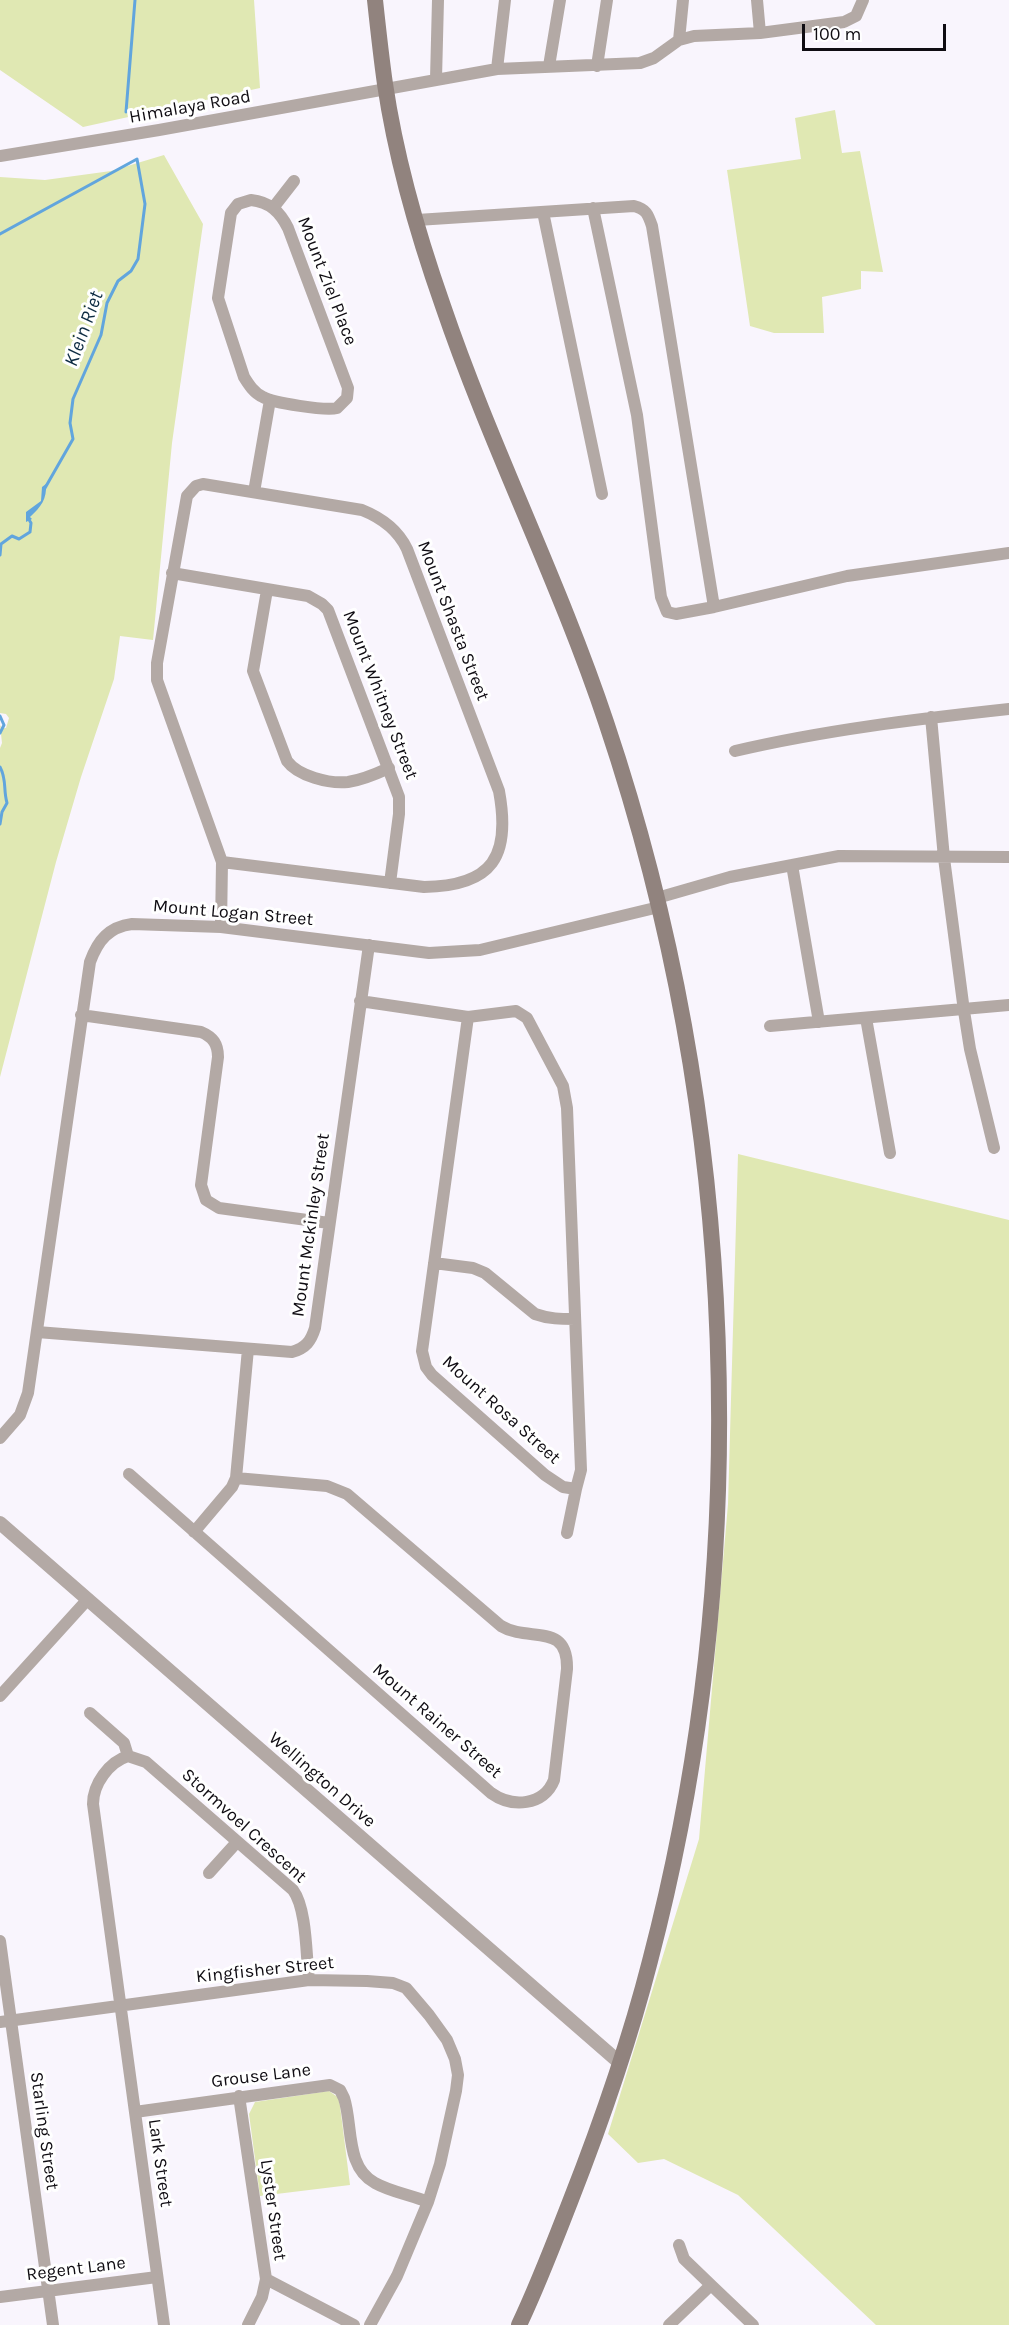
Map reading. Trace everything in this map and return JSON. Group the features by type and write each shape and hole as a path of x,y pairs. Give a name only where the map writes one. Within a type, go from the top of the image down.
{"main road":[{"path":"375,0 386,90 403,170 444,311 486,420 569,620 624,775 658,902 694,1087 711,1227 718,1367 717,1509 706,1650 685,1800 653,1950 620,2063 598,2131 532,2299 519,2325"}],"street":[{"path":"436,79 438,0"},
{"path":"497,69 505,0"},
{"path":"549,66 560,0"},
{"path":"597,66 607,0"},
{"path":"684,0 679,40 694,36 760,33 844,22 856,16 863,0"},
{"path":"757,0 760,33"},
{"name":"Himalaya Road","path":"0,156 497,69 647,62 679,40"},
{"path":"273,208 294,180"},
{"name":"Mount Ziel Place","path":"251,200 262,202 273,208 281,215 288,228 345,378 348,393 344,402 333,409 270,400 257,393 244,377 219,304 218,290 233,210 242,202 251,200"},
{"path":"417,220 593,208 634,206 644,208 652,226 714,607"},
{"path":"593,208 637,415 661,597 667,612 676,614 714,607 848,576 1009,553"},
{"path":"543,212 602,494"},
{"path":"254,492 270,400"},
{"name":"Mount Shasta Street","path":"221,927 222,862 156,680 172,573 187,496 191,490 203,484 362,510 392,527 414,564 499,791 501,822 499,853 488,870 472,879 438,887 222,862"},
{"name":"Mount Whitney Street","path":"172,573 308,596 328,610 399,797 390,883"},
{"path":"267,590 253,672 287,761 306,776 347,782 389,768"},
{"path":"735,751 787,739 931,717 1009,708"},
{"path":"931,717 944,858 964,1011 970,1049 994,1148"},
{"name":"Mount Logan Street","path":"0,1438 20,1415 24,1404 37,1332 90,962 101,938 109,932 120,926 132,924 221,927 429,953 461,952 546,934 658,902 730,877 839,856 1009,857"},
{"path":"792,865 819,1022"},
{"name":"Mount Mckinley Street","path":"37,1332 292,1352 309,1343 315,1328 369,945"},
{"name":"Mount Rosa Street","path":"360,1001 468,1017 509,1011 523,1015 563,1086 567,1108 581,1470 576,1489 563,1487 545,1475 441,1384 426,1367 422,1351 468,1017"},
{"path":"770,1026 964,1011 1009,1005"},
{"path":"81,1015 201,1032 212,1037 218,1049 218,1057 201,1185 206,1200 219,1208 329,1223"},
{"path":"866,1018 890,1153"},
{"path":"434,1263 485,1273 535,1314 558,1319 575,1319"},
{"path":"194,1532 232,1487 236,1478 248,1349"},
{"name":"Mount Rainer Street","path":"129,1474 498,1798 506,1802 522,1803 542,1796 551,1787 554,1779 567,1669 567,1652 562,1644 552,1637 513,1632 501,1626 347,1494 327,1486 236,1478"},
{"path":"567,1533 576,1489"},
{"name":"Wellington Drive","path":"0,1523 620,2063"},
{"path":"0,1696 88,1599"},
{"path":"90,1713 124,1743 128,1756 117,1760 98,1782 93,1794 120,2005"},
{"name":"Stormvoel Crescent","path":"128,1756 146,1761 289,1885 298,1898 309,1980"},
{"path":"209,1873 237,1842"},
{"name":"Starling Street","path":"0,1941 5,2021 53,2325"},
{"name":"Kingfisher Street","path":"5,2021 309,1980 366,1981 400,1985 412,1994 447,2040 455,2059 458,2075 456,2091 440,2164 428,2202 397,2276 370,2325"},
{"name":"Lark Street","path":"120,2005 164,2325"},
{"name":"Grouse Lane","path":"135,2112 330,2085 344,2097 354,2156 363,2175 374,2183 428,2202"},
{"name":"Lyster Street","path":"239,2096 266,2279 262,2297 248,2325"},
{"path":"679,2245 684,2259 753,2325"},
{"name":"Regent Lane","path":"0,2297 157,2277"},
{"path":"266,2279 354,2325"},
{"path":"669,2325 711,2285"}],"green space":[{"path":"0,0 254,0 260,88 83,127 0,70"},
{"path":"835,110 842,153 860,151 883,272 861,271 861,289 822,297 824,333 774,333 750,326 727,170 801,159 795,118"},
{"path":"164,155 203,224 172,443 153,640 120,636 114,679 81,777 56,862 0,1077 0,748 2,743 0,725 6,728 9,718 6,714 0,713 0,177 45,180 111,171"},
{"path":"738,1154 1009,1220 1009,2325 876,2325 738,2195 664,2159 638,2163 608,2134 699,1839 728,1504"},
{"path":"329,2091 339,2098 350,2185 260,2196 249,2114 255,2102"}],"water":[{"path":"46,484 42,502 30,517 32,519 26,522 26,512 41,501 42,487"}],"waterway":[{"name":"Klein Riet","path":"126,112 135,0"},
{"name":"Klein Riet","path":"0,234 137,159 145,204 138,259 131,271 118,281 107,303 101,335 73,399 70,423 73,439 45,488"},
{"name":"Klein Riet","path":"0,555 1,544 12,536 19,539 30,532 31,523 28,518"},
{"name":"Klein Riet","path":"0,716 4,725 0,733"},
{"name":"Klein Riet","path":"0,767 7,803 2,812 0,824"}]}
